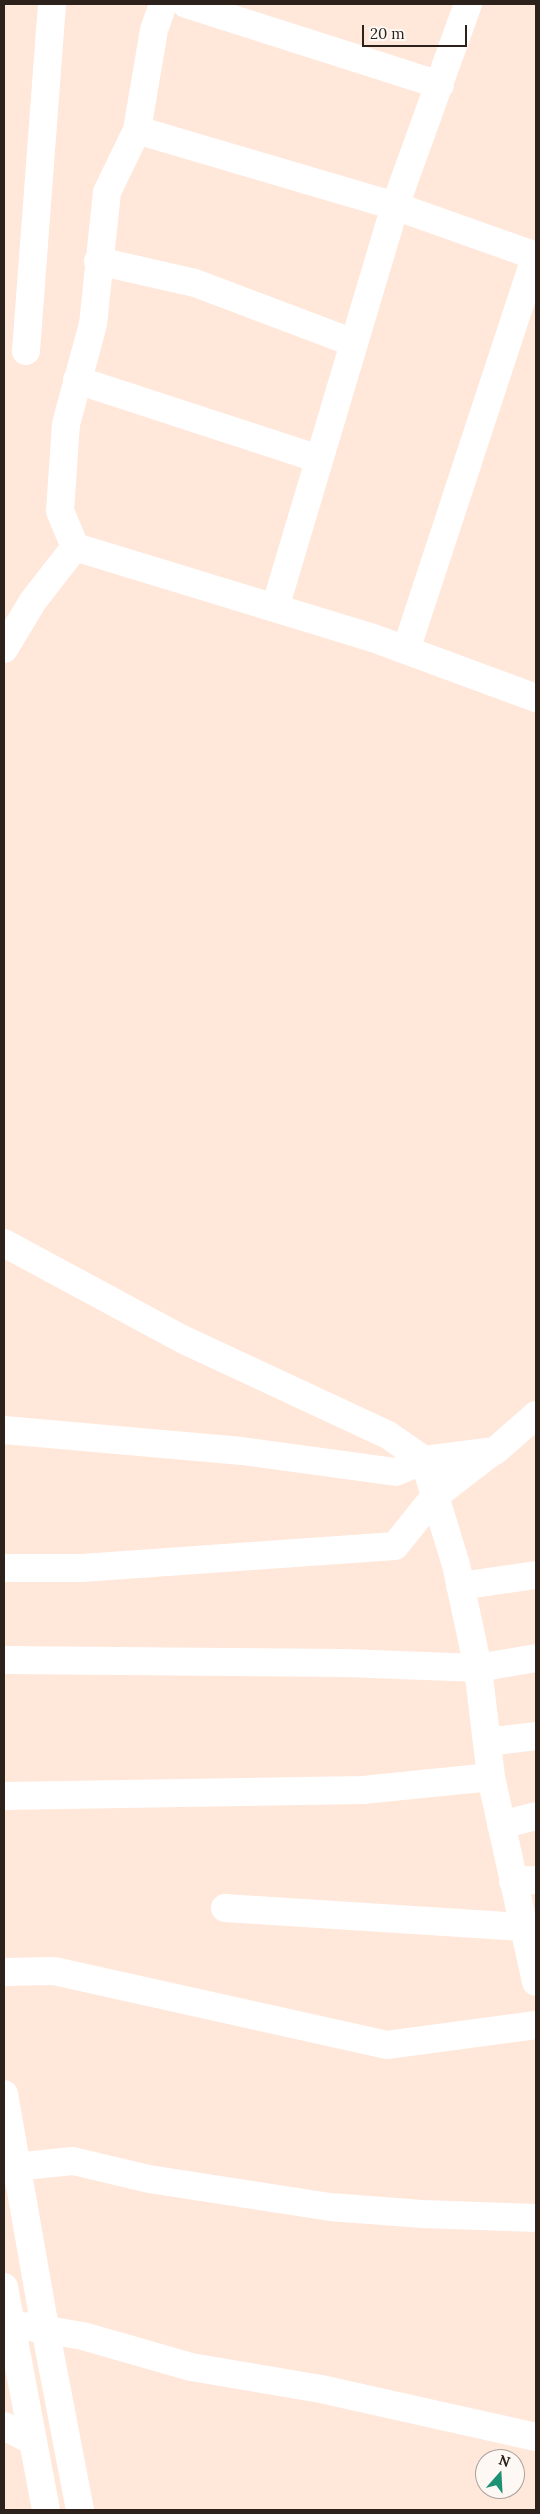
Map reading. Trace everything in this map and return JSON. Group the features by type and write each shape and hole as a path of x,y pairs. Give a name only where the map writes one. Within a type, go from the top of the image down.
{"street":[{"path":"26,351 52,4"},
{"path":"75,547 60,511 66,424 93,324 98,261 107,192 137,130 154,30 163,4"},
{"path":"186,4 440,85"},
{"path":"275,608 395,206 468,4"},
{"path":"137,130 395,206 536,256 406,650"},
{"path":"98,261 195,283 354,343"},
{"path":"77,380 319,459"},
{"path":"75,547 406,650 536,698"},
{"path":"4,649 33,601 75,547"},
{"path":"4,1243 182,1339 388,1435 424,1460 460,1586 478,1668 491,1777 501,1825 524,1881 523,1927 536,1982"},
{"path":"4,1568 82,1568 395,1546 434,1496 536,1415"},
{"path":"4,1430 242,1451 396,1472 424,1460 500,1445 536,1441"},
{"path":"460,1586 536,1575"},
{"path":"4,1660 346,1663 478,1668 536,1658"},
{"path":"487,1742 536,1736"},
{"path":"4,1796 363,1790 491,1777"},
{"path":"501,1825 536,1816"},
{"path":"225,1908 523,1927"},
{"path":"4,1972 54,1971 387,2045 536,2025"},
{"path":"4,2094 10,2167 45,2328 80,2510"},
{"path":"10,2167 73,2161 149,2179 330,2207 422,2214 536,2218"},
{"path":"4,2286 46,2510"},
{"path":"11,2324 45,2328 83,2336 191,2367 321,2389 536,2437"},
{"path":"4,2426 33,2441"}]}
